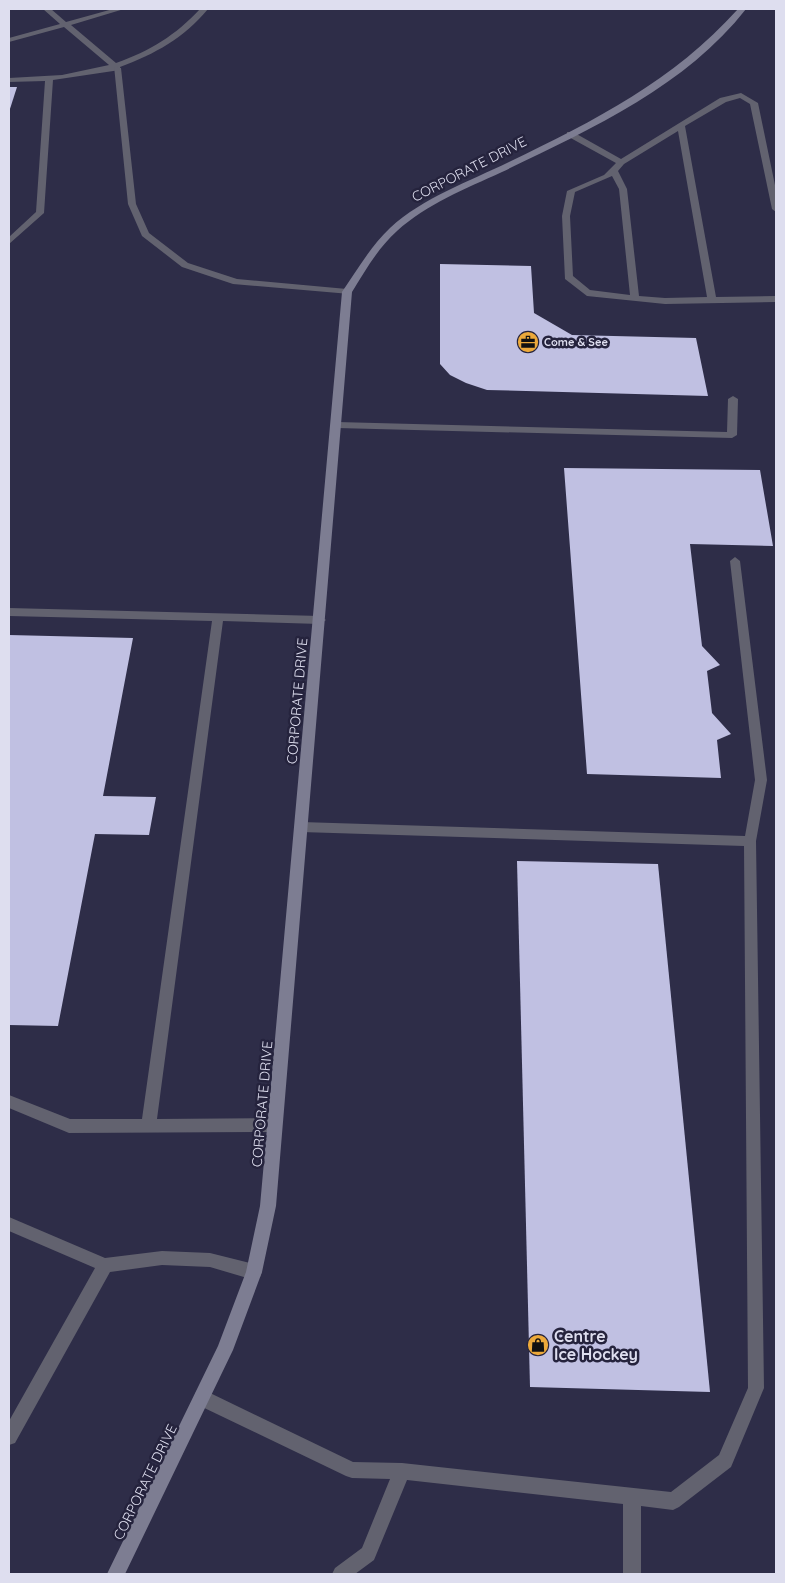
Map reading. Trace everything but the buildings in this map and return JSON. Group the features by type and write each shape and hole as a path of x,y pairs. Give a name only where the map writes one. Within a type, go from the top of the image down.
{"street":[{"path":"47,9 117,68 132,204 145,234 185,265 236,282 347,292"},
{"path":"9,40 120,9"},
{"path":"9,80 49,80 117,68 170,41 196,20 204,9"},
{"name":"CORPORATE DRIVE","path":"116,1574 225,1350 254,1272 268,1206 347,292 368,259 392,232 423,206 635,100 690,60 742,9"},
{"path":"9,241 40,213 49,80"},
{"path":"776,210 754,103 741,95 723,100 681,125 621,162 607,177 571,191 566,216 568,277 587,293 664,301 776,299"},
{"path":"681,125 712,301"},
{"path":"570,134 621,162"},
{"path":"613,170 624,189 635,298"},
{"path":"337,425 732,434 732,399"},
{"path":"202,1398 352,1470 402,1472 674,1501 725,1461 756,1388 750,841 761,780 735,561"},
{"path":"9,612 320,620"},
{"path":"149,1126 218,618"},
{"path":"301,827 750,841"},
{"path":"9,1101 69,1126 275,1125"},
{"path":"9,1224 105,1265 162,1258 210,1260 254,1272"},
{"path":"9,1437 105,1265"},
{"path":"341,1574 368,1554 402,1472"},
{"path":"632,1497 632,1574"}],"place":[{"name":"Come & See","path":"528,342"},
{"name":"Centre Ice Hockey","path":"538,1345"}]}
